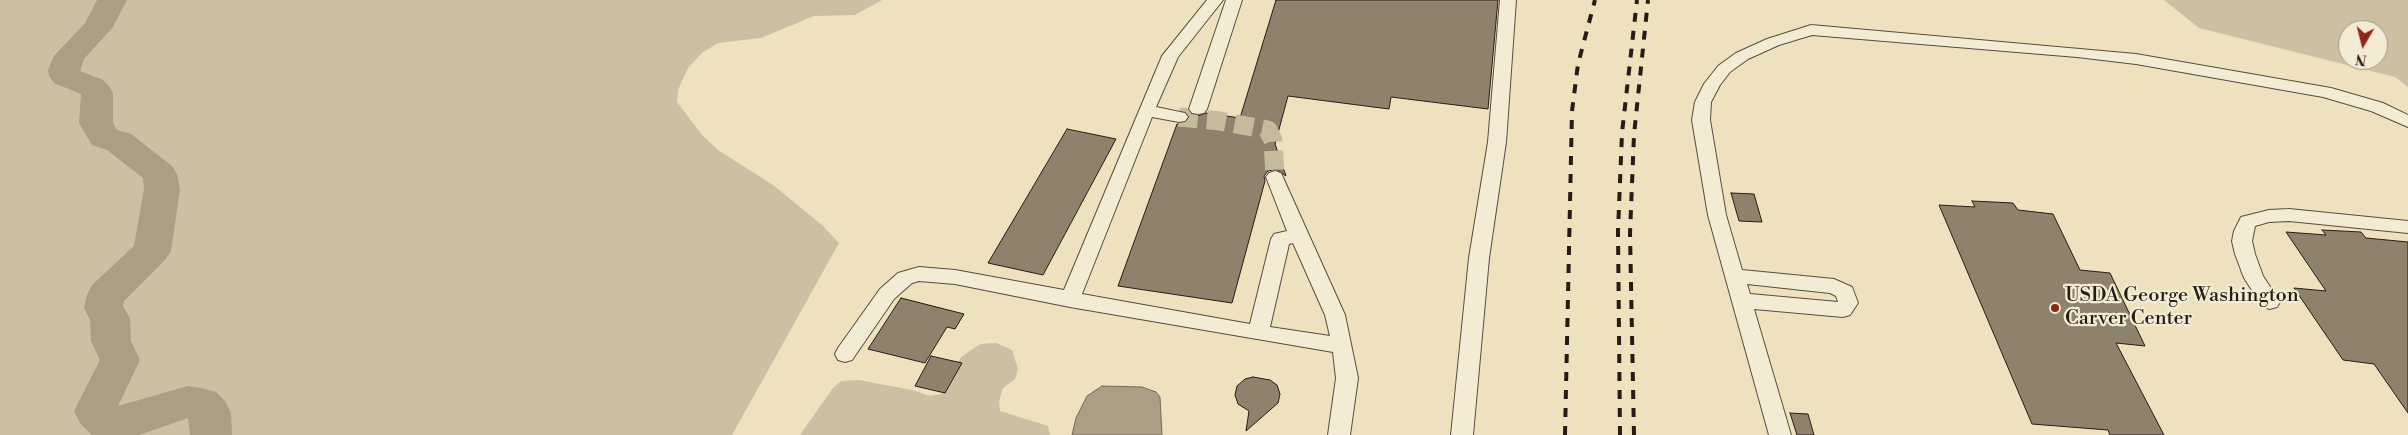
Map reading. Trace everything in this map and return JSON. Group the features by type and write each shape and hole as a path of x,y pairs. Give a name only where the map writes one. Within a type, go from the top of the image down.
{"lane":[{"path":"1070,300 1170,56 1215,0"},
{"path":"1198,109 1234,0"},
{"path":"1462,435 1478,258 1497,142 1508,0"},
{"path":"1780,435 1717,215 1704,149 1701,120 1703,102 1712,84 1724,69 1742,56 1773,42 1811,30 2136,59 2325,92 2377,108 2408,122"},
{"path":"1147,111 1179,117"},
{"path":"1275,177 1280,194 1298,236 1335,315 1347,378 1340,435"},
{"path":"2270,302 2254,278 2245,254 2243,231 2248,222 2269,216 2289,215 2408,227"},
{"path":"1258,332 1281,239 1298,236"},
{"path":"845,354 887,294 905,278 920,274 955,278 1070,300 1342,346"},
{"path":"1735,276 1834,286 1845,292 1848,303 1843,310 1742,301"}],"shaded area":[{"path":"0,0 882,0 855,15 814,16 761,38 718,43 702,53 688,68 678,90 677,102 702,135 718,150 773,185 822,225 839,243 732,435 0,435"},
{"path":"2164,0 2408,0 2408,87 2395,77 2367,70 2388,70 2388,20 2338,20 2338,63 2199,28"},
{"path":"996,343 1012,350 1018,369 1015,379 1003,388 999,402 1000,411 1048,426 1050,435 800,435 833,388 841,381 859,380 912,390 930,396 942,394 961,357 980,344"},
{"path":"1102,386 1142,387 1156,392 1160,397 1162,435 1072,435 1076,418 1087,396"}],"building":[{"path":"1276,0 1498,0 1488,109 1391,97 1389,109 1288,96 1275,144 1286,176 1276,169 1268,171 1264,176 1265,181 1232,303 1118,286 1177,124 1185,123 1190,118 1182,110 1198,116 1206,113 1240,118"},
{"path":"1067,129 1116,139 1043,275 988,263"},
{"path":"1731,193 1754,194 1762,222 1739,221"},
{"name":"USDA George Washington Carver Center","path":"1972,201 2013,203 2018,210 2053,214 2080,270 2110,273 2145,346 2116,343 2164,435 2110,435 2108,430 2032,424 1939,205 1975,207"},
{"name":"USDA George Washington Carver Center","path":"2322,230 2361,232 2366,238 2408,242 2408,413 2374,364 2343,360 2294,288 2326,291 2286,232 2326,235"},
{"path":"901,298 964,314 955,329 947,327 925,363 868,349"},
{"path":"931,356 962,363 945,393 915,386"},
{"path":"1253,377 1270,380 1277,385 1280,394 1278,403 1246,431 1249,411 1238,404 1235,395 1237,386 1245,379"},
{"path":"1790,413 1808,414 1814,435 1797,435"}],"waterway":[{"path":"112,0 98,27 70,56 64,70 65,76 92,87 97,93 96,123 104,137 119,142 160,174 162,189 152,251 106,295 103,308 110,318 111,341 120,360 95,411 107,423 124,423 188,402 201,404 210,413 211,435"}],"tunnel":[{"path":"1179,117 1220,121 1268,130 1273,140 1275,177"}],"railway":[{"path":"1565,435 1572,111 1578,64 1595,0"},
{"path":"1620,435 1618,231 1622,133 1637,0"},
{"path":"1634,435 1630,233 1634,135 1648,0"}],"place":[{"name":"USDA George Washington Carver Center","path":"2055,308"}]}
